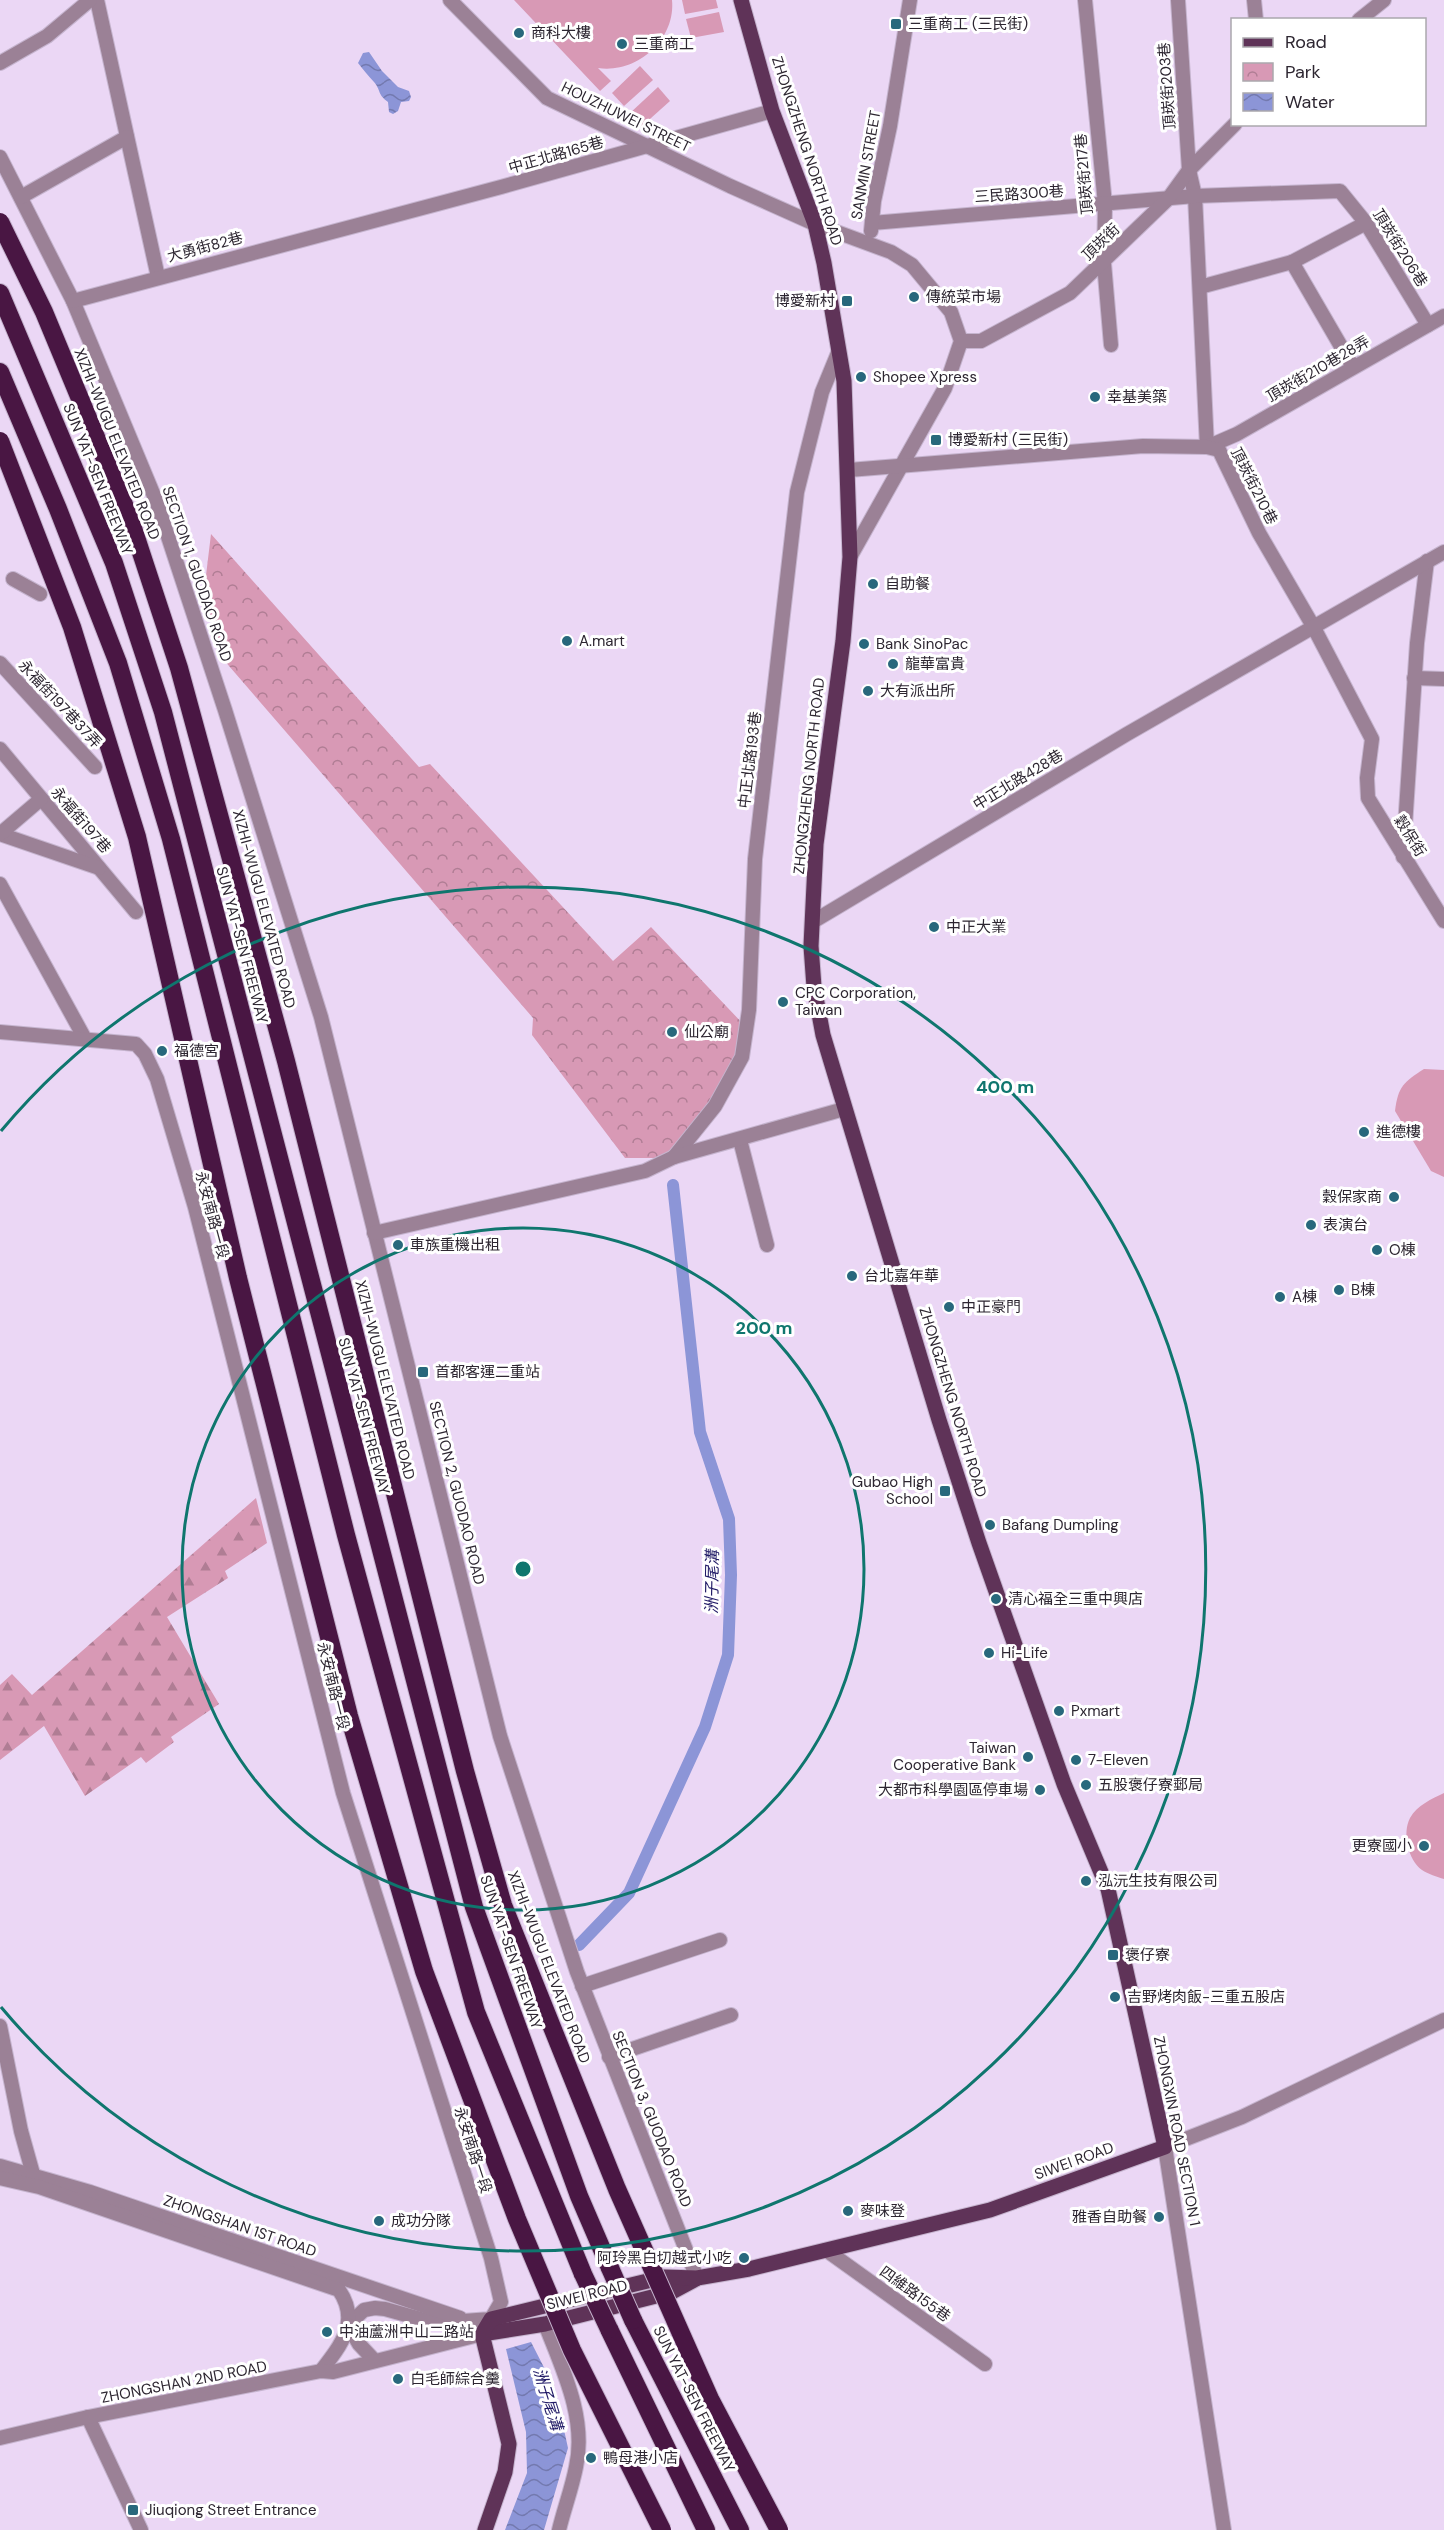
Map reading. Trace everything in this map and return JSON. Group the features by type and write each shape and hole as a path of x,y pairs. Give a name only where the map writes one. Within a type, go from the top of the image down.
{"highway":[{"name":"XIZHI-WUGU ELEVATED ROAD","path":"0,222 44,312 130,519 179,668 286,1061 462,1760 503,1905 622,2199 710,2399 779,2530"},
{"name":"SUN YAT-SEN FREEWAY","path":"0,293 114,563 163,712 474,1907 579,2196 609,2268 740,2530"},
{"path":"0,372 58,509 118,663 171,839 346,1535 476,2012 583,2274 706,2530"},
{"path":"0,441 72,627 137,837 238,1278 337,1670 424,1971 517,2219 572,2350 662,2530"}],"main road":[{"name":"ZHONGZHENG NORTH ROAD","path":"741,0 772,111 815,224 844,381 849,470 850,557 843,640 816,844 811,946 814,987 823,1035 844,1109 951,1458 1052,1751"},
{"name":"ZHONGXIN ROAD SECTION 1","path":"1052,1751 1108,1889 1165,2147"},
{"name":"SIWEI ROAD","path":"491,2319 664,2277 697,2278 826,2250 990,2210 1165,2147"},
{"name":"SIWEI ROAD","path":"482,2334 545,2324 672,2292 697,2278"},
{"path":"485,2530 505,2472 509,2444 507,2428 482,2334 491,2319"}],"street":[{"path":"0,63 47,36 90,0"},
{"path":"98,0 158,277"},
{"name":"HOUZHUWEI STREET","path":"450,0 547,98 730,186 815,224 869,242"},
{"name":"SANMIN STREET","path":"910,0 890,126 874,201 869,242 912,265 951,312 961,341"},
{"name":"頂崁街217巷","path":"1085,0 1105,204 1104,263 1112,345"},
{"name":"頂崁街203巷","path":"1178,0 1189,170"},
{"path":"1254,0 1256,18"},
{"path":"1362,18 1384,0"},
{"name":"中正北路165巷","path":"347,227 772,111"},
{"name":"頂崁街","path":"961,341 981,341 1070,293 1104,263 1168,199 1189,170 1233,126"},
{"path":"21,197 127,137"},
{"name":"SECTION 1, GUODAO ROAD","path":"0,157 73,301 157,503 229,722 321,1017"},
{"name":"頂崁街210巷","path":"1189,170 1195,196 1207,447 1219,450 1259,533 1313,626 1372,739 1367,778 1368,798"},
{"name":"三民路300巷","path":"872,223 1195,196 1340,191"},
{"name":"頂崁街206巷","path":"1340,191 1366,223 1428,325"},
{"path":"1200,287 1293,262 1366,223"},
{"name":"大勇街82巷","path":"73,301 347,227"},
{"path":"1293,262 1353,368"},
{"name":"頂崁街210巷28弄","path":"1207,447 1237,434 1444,316"},
{"path":"850,557 899,466 945,388 961,341"},
{"name":"中正北路193巷","path":"674,1157 715,1106 742,1057 749,1010 755,859 797,492 822,392 838,353"},
{"path":"849,470 1143,446 1207,447"},
{"name":"中正北路428巷","path":"814,921 1127,734 1444,552"},
{"path":"1403,857 1414,678 1428,561"},
{"path":"13,579 40,594"},
{"name":"永福街197巷37弄","path":"0,663 96,767"},
{"path":"1414,678 1444,679"},
{"name":"永福街197巷","path":"0,749 136,912"},
{"name":"穀保街","path":"1368,798 1444,921"},
{"path":"0,834 41,799"},
{"path":"0,834 101,868"},
{"path":"0,884 84,1037"},
{"name":"SECTION 2, GUODAO ROAD","path":"321,1017 500,1736 577,1972"},
{"path":"0,1032 84,1037"},
{"name":"永安南路一段","path":"84,1037 136,1044 145,1054 157,1079 195,1208 343,1793 491,2258 501,2302 491,2319"},
{"path":"374,1233 645,1171 674,1157 844,1109"},
{"path":"740,1140 767,1245"},
{"path":"582,1986 720,1940"},
{"name":"SECTION 3, GUODAO ROAD","path":"577,1972 697,2278"},
{"path":"609,2056 731,2015"},
{"name":"SIWEI ROAD","path":"1165,2147 1242,2117 1444,2020"},
{"path":"0,2026 21,2131 33,2174"},
{"name":"ZHONGXIN ROAD SECTION 1","path":"1165,2147 1224,2530"},
{"name":"ZHONGSHAN 1ST ROAD","path":"0,2166 33,2174 468,2321"},
{"name":"ZHONGSHAN 1ST ROAD","path":"0,2178 39,2187 339,2290 348,2304 348,2325"},
{"name":"四維路155巷","path":"826,2250 986,2364"},
{"name":"ZHONGSHAN 1ST ROAD","path":"348,2325 364,2310 375,2308 385,2308 435,2323 491,2319"},
{"path":"545,2324 564,2373 578,2419 577,2465 559,2530"},
{"path":"348,2325 359,2344 374,2360"},
{"path":"321,2370 340,2347 348,2325"},
{"name":"ZHONGSHAN 2ND ROAD","path":"0,2438 88,2417 321,2370 333,2372 482,2334"},
{"path":"88,2417 141,2530"}],"green space":[{"path":"514,0 672,0 672,15 660,41 639,60 626,66 598,68 611,81 600,91"},
{"path":"682,0 716,0 718,8 685,14"},
{"path":"719,12 724,32 691,38 686,19"},
{"path":"640,66 653,80 624,106 612,93"},
{"path":"658,87 670,101 641,127 629,114"},
{"path":"211,534 419,767 430,764 613,961 651,927 746,1027 728,1092 678,1158 625,1158 532,1035 533,1018 223,659 204,592"},
{"path":"1424,1069 1444,1070 1444,1177 1431,1171 1395,1111 1400,1090"},
{"path":"256,1498 267,1543 225,1571 228,1578 167,1617 219,1704 171,1737 174,1742 146,1763 141,1757 85,1796 44,1726 0,1760 0,1685 12,1674 32,1695"},
{"name":"更寮國小","path":"1444,1793 1444,1879 1427,1873 1417,1866 1408,1846 1407,1831 1410,1818 1417,1809"}],"water":[{"path":"369,52 382,71 398,87 409,91 411,97 409,101 401,102 398,111 393,114 389,112 388,102 358,63 363,53"},
{"path":"531,2342 555,2389 568,2448 544,2530 505,2530 527,2473 526,2432 506,2349"}],"waterway":[{"name":"洲子尾溝","path":"579,1945 629,1893 705,1727 728,1655 731,1575 729,1519 700,1432 673,1185"}],"place":[{"name":"三重商工 (三民街)","path":"896,24"},
{"name":"商科大樓","path":"519,33"},
{"name":"三重商工","path":"622,44"},
{"name":"傳統菜市場","path":"914,297"},
{"name":"博愛新村","path":"847,301"},
{"name":"Shopee Xpress","path":"861,377"},
{"name":"幸基美築","path":"1095,397"},
{"name":"博愛新村 (三民街)","path":"936,440"},
{"name":"自助餐","path":"873,584"},
{"name":"A.mart","path":"567,641"},
{"name":"Bank SinoPac","path":"864,644"},
{"name":"龍華富貴","path":"893,664"},
{"name":"大有派出所","path":"868,691"},
{"name":"中正大業","path":"934,927"},
{"name":"CPC Corporation, Taiwan","path":"783,1002"},
{"name":"仙公廟","path":"672,1032"},
{"name":"福德宮","path":"162,1051"},
{"name":"進德樓","path":"1364,1132"},
{"name":"穀保家商","path":"1394,1197"},
{"name":"表演台","path":"1311,1225"},
{"name":"車族重機出租","path":"398,1245"},
{"name":"O棟","path":"1377,1250"},
{"name":"台北嘉年華","path":"852,1276"},
{"name":"B棟","path":"1339,1290"},
{"name":"A棟","path":"1280,1297"},
{"name":"中正豪門","path":"949,1307"},
{"name":"首都客運二重站","path":"423,1372"},
{"name":"Gubao High School","path":"945,1491"},
{"name":"Bafang Dumpling","path":"990,1525"},
{"name":"清心福全三重中興店","path":"996,1599"},
{"name":"Hi-Life","path":"989,1653"},
{"name":"Pxmart","path":"1059,1711"},
{"name":"Taiwan Cooperative Bank","path":"1028,1757"},
{"name":"7-Eleven","path":"1076,1760"},
{"name":"五股褒仔寮郵局","path":"1086,1785"},
{"name":"大都市科學園區停車場","path":"1040,1790"},
{"name":"更寮國小","path":"1424,1846"},
{"name":"泓沅生技有限公司","path":"1086,1881"},
{"name":"褒仔寮","path":"1113,1955"},
{"name":"吉野烤肉飯-三重五股店","path":"1115,1997"},
{"name":"麥味登","path":"848,2211"},
{"name":"雅香自助餐","path":"1159,2217"},
{"name":"成功分隊","path":"379,2221"},
{"name":"阿玲黑白切越式小吃","path":"744,2258"},
{"name":"中油蘆洲中山二路站","path":"327,2332"},
{"name":"白毛師綜合羹","path":"398,2379"},
{"name":"鴨母港小店","path":"591,2458"},
{"name":"Jiuqiong Street Entrance","path":"133,2510"}]}
